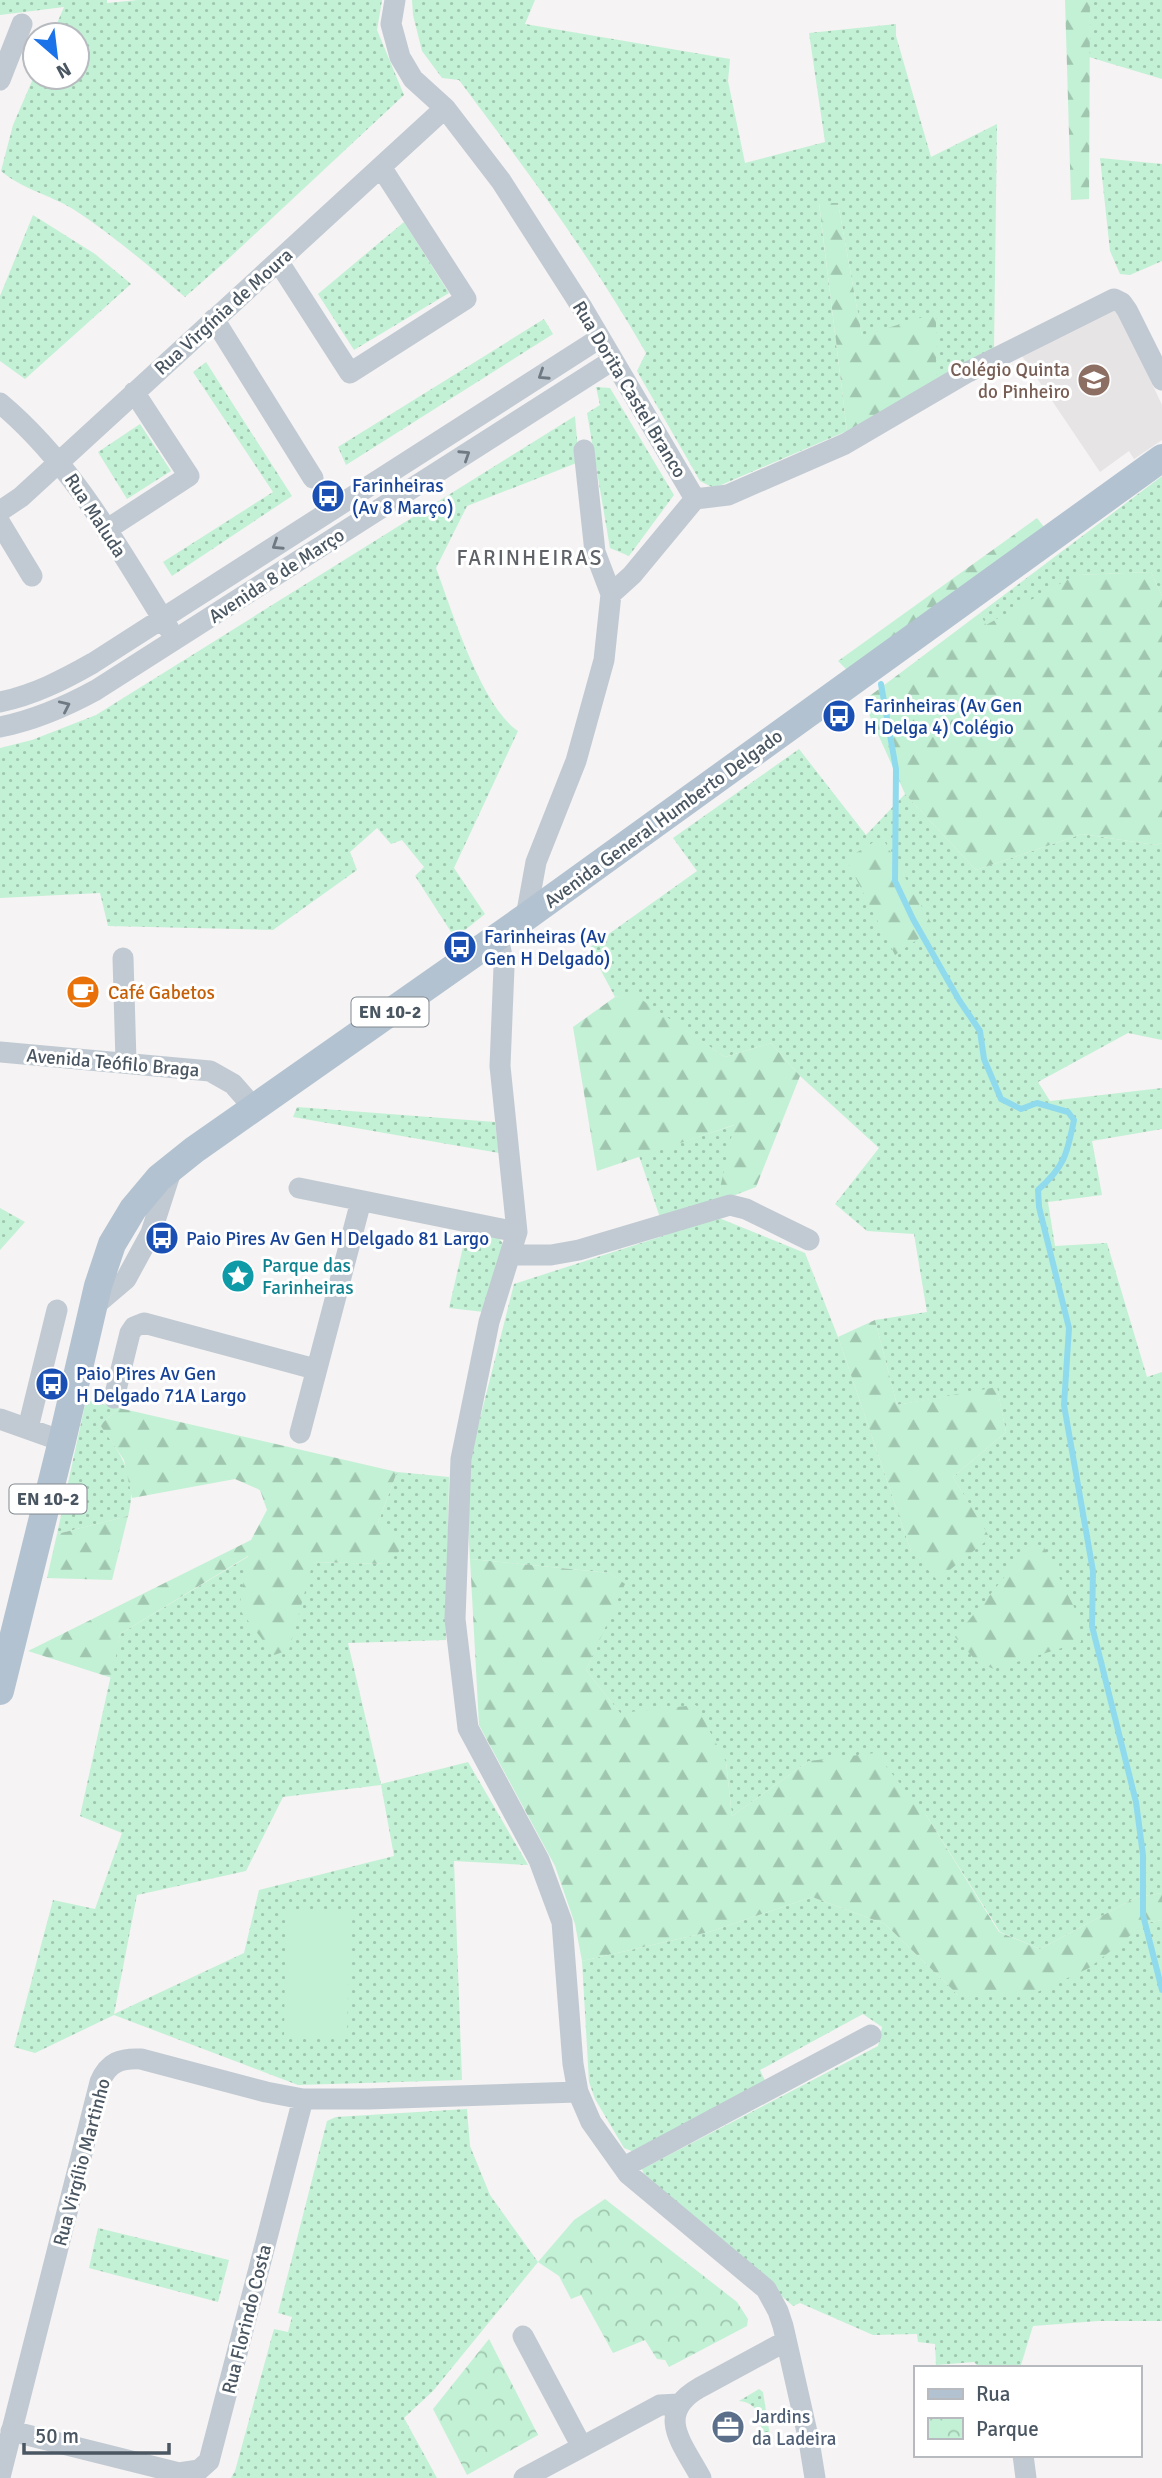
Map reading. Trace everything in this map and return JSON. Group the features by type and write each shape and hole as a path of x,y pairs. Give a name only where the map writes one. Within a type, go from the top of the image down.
{"main road":[{"name":"Avenida General Humberto Delgado","path":"0,1691 93,1307 112,1244 133,1209 159,1178 1162,458"}],"street":[{"name":"Rua Dorita Castel Branco","path":"395,0 391,24 400,57 413,79 444,108 501,181 600,338 695,499 632,575 611,594"},
{"path":"0,80 21,27"},
{"name":"Rua Virgínia de Moura","path":"0,511 21,497 444,108"},
{"path":"278,261 350,373 466,299 381,167"},
{"path":"695,499 728,495 845,444 968,372 1114,299 1122,303 1127,310 1162,380"},
{"path":"214,319 313,478"},
{"name":"Avenida 8 de Março","path":"0,701 23,697 65,679 600,338"},
{"name":"Avenida 8 de Março","path":"0,727 21,723 61,709 96,690 613,360"},
{"path":"106,530 188,476 134,392"},
{"name":"Rua Maluda","path":"0,403 31,430 60,461 176,639"},
{"path":"526,917 536,862 576,761 600,673 611,594 595,552 584,450"},
{"path":"0,523 32,576"},
{"path":"498,936 504,967 500,1066 517,1231 489,1322 461,1459 455,1619 468,1728 539,1860 562,1922 573,2064 578,2092 591,2122 628,2174 766,2289 778,2311 786,2341 815,2478"},
{"path":"123,958 126,1062"},
{"name":"Avenida Teófilo Braga","path":"0,1052 210,1071 233,1084 254,1108"},
{"path":"299,1188 517,1231"},
{"path":"300,1433 360,1201"},
{"path":"511,1255 551,1255 579,1250 730,1205 746,1209 809,1240"},
{"path":"28,1428 57,1310"},
{"path":"114,1398 130,1333 134,1327 144,1323 316,1369"},
{"path":"0,1419 62,1441"},
{"path":"624,2167 871,2035"},
{"name":"Rua Virgílio Martinho","path":"0,2477 100,2082 106,2069 118,2060 141,2059 303,2099 578,2092"},
{"name":"Rua Florindo Costa","path":"11,2431 179,2473 199,2470 209,2461 303,2099"},
{"path":"523,2336 582,2447"},
{"path":"701,2478 675,2427 675,2412 679,2404 687,2395 786,2341"},
{"path":"524,2478 660,2405 679,2404"},
{"path":"1023,2457 1026,2478"}],"shaded area":[{"name":"Colégio Quinta do Pinheiro","path":"1111,309 1118,311 1162,405 1162,440 1134,459 1129,451 1100,472 1022,356"}],"green space":[{"path":"0,0 107,0 107,3 138,0 382,0 377,30 404,95 185,297 88,219 64,204 18,183 1,171 13,125 28,91 91,91 91,21 58,21 64,7 0,15"},
{"path":"412,0 535,0 525,24 730,59 728,81 745,163 825,142 809,33 896,24 896,36 931,157 997,124 994,350 936,381 862,336 838,203 819,204 847,431 714,488 700,481 637,371 646,353 625,317 557,213 459,80 442,78 422,51"},
{"path":"1065,0 1090,0 1089,199 1071,200"},
{"path":"1090,0 1162,0 1162,79 1089,57"},
{"path":"1100,158 1162,164 1162,261 1130,275 1120,274 1110,251"},
{"path":"819,203 838,203 862,336 936,313 936,381 847,431"},
{"path":"33,215 95,254 131,284 25,379 0,361 0,296"},
{"path":"404,222 449,293 354,350 318,294"},
{"path":"544,319 553,334 346,465 338,447"},
{"path":"206,362 292,496 172,576 163,562 273,492 193,372"},
{"path":"596,387 610,388 674,495 629,556 610,548 587,413 600,405"},
{"path":"575,416 579,462 467,506 436,568 480,680 505,719 518,731 454,868 485,914 455,938 415,876 424,867 402,840 391,844 377,828 350,852 357,870 273,930 108,926 100,893 0,898 0,748 32,740 96,715"},
{"path":"140,424 171,471 127,499 98,452"},
{"path":"1162,476 1162,596 1151,572 1077,575 985,626 980,613"},
{"path":"1037,518 1044,527 847,670 838,661"},
{"path":"1151,572 1162,596 1162,843 1156,845 1082,834 976,870 905,794 863,701 980,613 986,625 1076,575"},
{"path":"799,749 866,835 905,794 976,870 1082,834 1156,845 1162,843 1162,1040 1128,1033 1038,1082 1050,1101 1162,1088 1162,1129 1092,1141 1102,1195 1048,1202 1055,1246 1107,1243 1147,1377 1162,1372 1162,1893 1137,1897 1040,1949 1000,1932 926,1815 809,1761 732,1816 726,1762 620,1713 586,1670 624,1584 610,1573 470,1559 465,1478 514,1284 666,1235 639,1156 735,1125 714,1216 805,1253 838,1337 911,1551 990,1539 953,1477 1006,1432 997,1388 897,1405 875,1320 927,1312 914,1234 867,1231 835,1204 879,1148 800,1076 771,1043 725,1057 632,994 615,997 589,948 697,871 673,838"},
{"path":"882,837 934,928 895,955 846,859"},
{"path":"632,993 725,1057 771,1043 800,1076 756,1187 717,1202 734,1125 597,1171 573,1027 615,997"},
{"path":"297,1107 495,1122 499,1153 293,1117"},
{"path":"0,1208 25,1222 0,1250"},
{"path":"466,1234 498,1237 504,1245 484,1312 449,1308"},
{"path":"875,1320 897,1405 997,1387 1006,1432 953,1477 990,1538 937,1580 911,1551 838,1337"},
{"path":"86,1400 119,1408 100,1425 126,1468 131,1490 128,1516 57,1534"},
{"path":"119,1408 397,1472 378,1523 408,1542 387,1564 313,1562 289,1650 274,1655 239,1609 248,1556 120,1634 112,1678 28,1651 251,1540 267,1510 260,1490 235,1479 132,1498 124,1460 100,1425"},
{"path":"397,1472 449,1477 446,1640 348,1643 381,1784 468,1762 528,1865 454,1861 462,2080 298,2085 114,2015 35,2053 14,2047 53,1900 95,1909 122,1833 80,1816 120,1634 249,1556 313,1562 387,1564 378,1523","holes":["381,1785 394,1856 259,1890 244,1953 114,2014 137,1895 246,1871 283,1797"]},
{"path":"128,1516 112,1580 47,1578 57,1534"},
{"path":"1030,1546 1044,1547 1078,1615 1081,1642 994,1669 977,1662 955,1637"},
{"path":"470,1559 610,1573 625,1584 586,1670 620,1713 696,1705 726,1762 732,1816 809,1761 875,1753 926,1815 999,1932 1040,1949 1137,1897 1162,1893 1162,1920 1146,1923 1089,1968 1031,1995 958,1995 885,1924 812,1897 709,1932 582,1961 575,1924 555,1866 479,1725"},
{"path":"812,1897 885,1924 958,1995 1146,1923 1162,1920 1162,2321 1098,2321 1033,2326 1021,2366 978,2366 974,2362 936,2365 935,2344 918,2342 917,2334 873,2335 800,2303 793,2306 645,2177 642,2169 878,2046 882,2027 863,2014 760,2070 766,2083 634,2152 624,2148 595,2099 589,2082 582,1961 709,1932"},
{"path":"286,1909 350,1910 347,2038 284,2037"},
{"path":"467,2109 470,2146 490,2195 538,2262 433,2391 404,2418 437,2478 231,2478 274,2329 288,2332 292,2317 278,2313 327,2121 336,2117"},
{"path":"605,2199 737,2302 748,2319 747,2326 669,2367 665,2360 657,2359 645,2340 613,2353 581,2295 571,2299 559,2276 538,2262 574,2220"},
{"path":"98,2228 229,2260 218,2302 89,2268"},
{"path":"489,2339 538,2435 467,2475 433,2409"},
{"path":"759,2389 763,2392 769,2443 763,2440 755,2409 752,2405 739,2401"}],"waterway":[{"path":"881,684 896,769 895,881 913,919 959,1000 980,1031 984,1059 1001,1099 1021,1109 1037,1103 1068,1112 1074,1120 1064,1159 1038,1190 1039,1207 1069,1328 1064,1405 1093,1571 1092,1626 1136,1802 1143,1855 1143,1915 1162,1990"}],"place":[{"name":"Colégio Quinta do Pinheiro","path":"1094,380"},
{"name":"Farinheiras (Av 8 Março)","path":"328,496"},
{"name":"Farinheiras (Av Gen H Delga 4) Colégio","path":"839,716"},
{"name":"Farinheiras (Av Gen H Delgado)","path":"460,947"},
{"name":"Café Gabetos","path":"83,992"},
{"name":"Paio Pires Av Gen H Delgado 81 Largo","path":"162,1238"},
{"name":"Parque das Farinheiras","path":"238,1276"},
{"name":"Paio Pires Av Gen H Delgado 71A Largo","path":"52,1384"},
{"name":"Jardins da Ladeira","path":"728,2427"}],"district":[{"name":"FARINHEIRAS","path":"530,558"}]}
